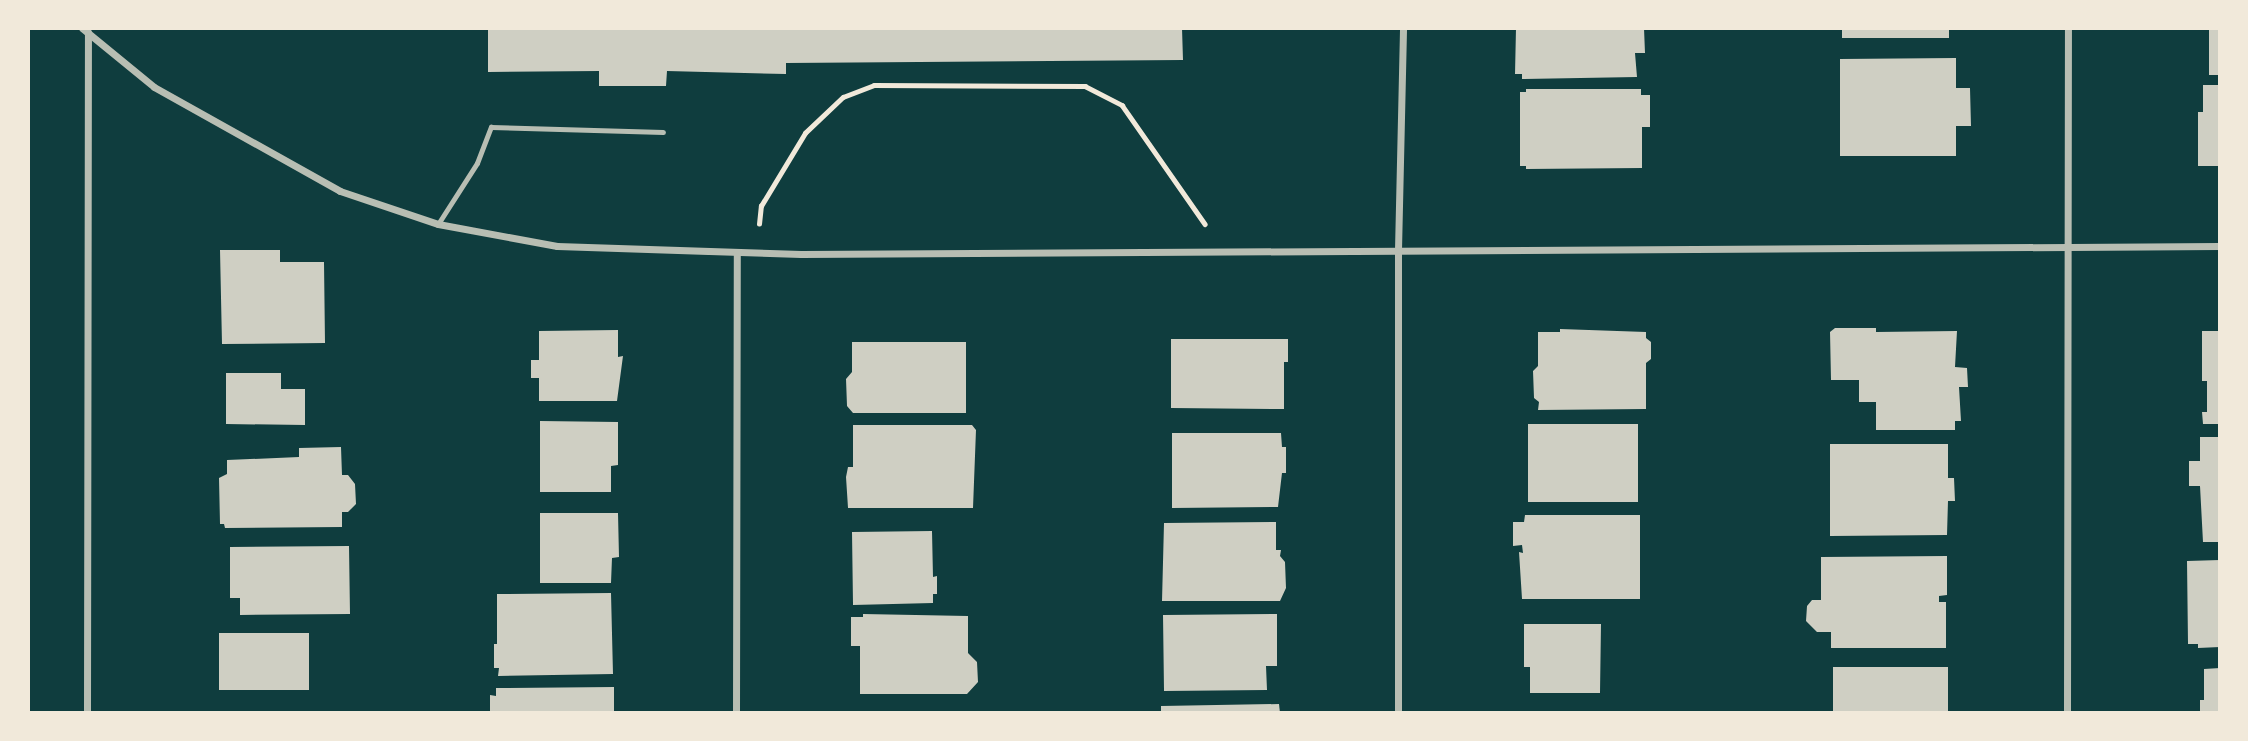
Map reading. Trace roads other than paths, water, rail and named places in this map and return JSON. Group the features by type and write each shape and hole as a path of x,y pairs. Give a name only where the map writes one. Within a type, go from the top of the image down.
{"street":[{"path":"1398,713 1398,250 1403,28"},
{"path":"2067,713 2068,28"},
{"path":"86,30 154,87 340,191 439,224 557,246 755,252 2220,246"},
{"path":"86,30 87,713"},
{"path":"736,713 737,252"}],"lane":[{"path":"439,224 477,163 491,127 663,132"}]}
